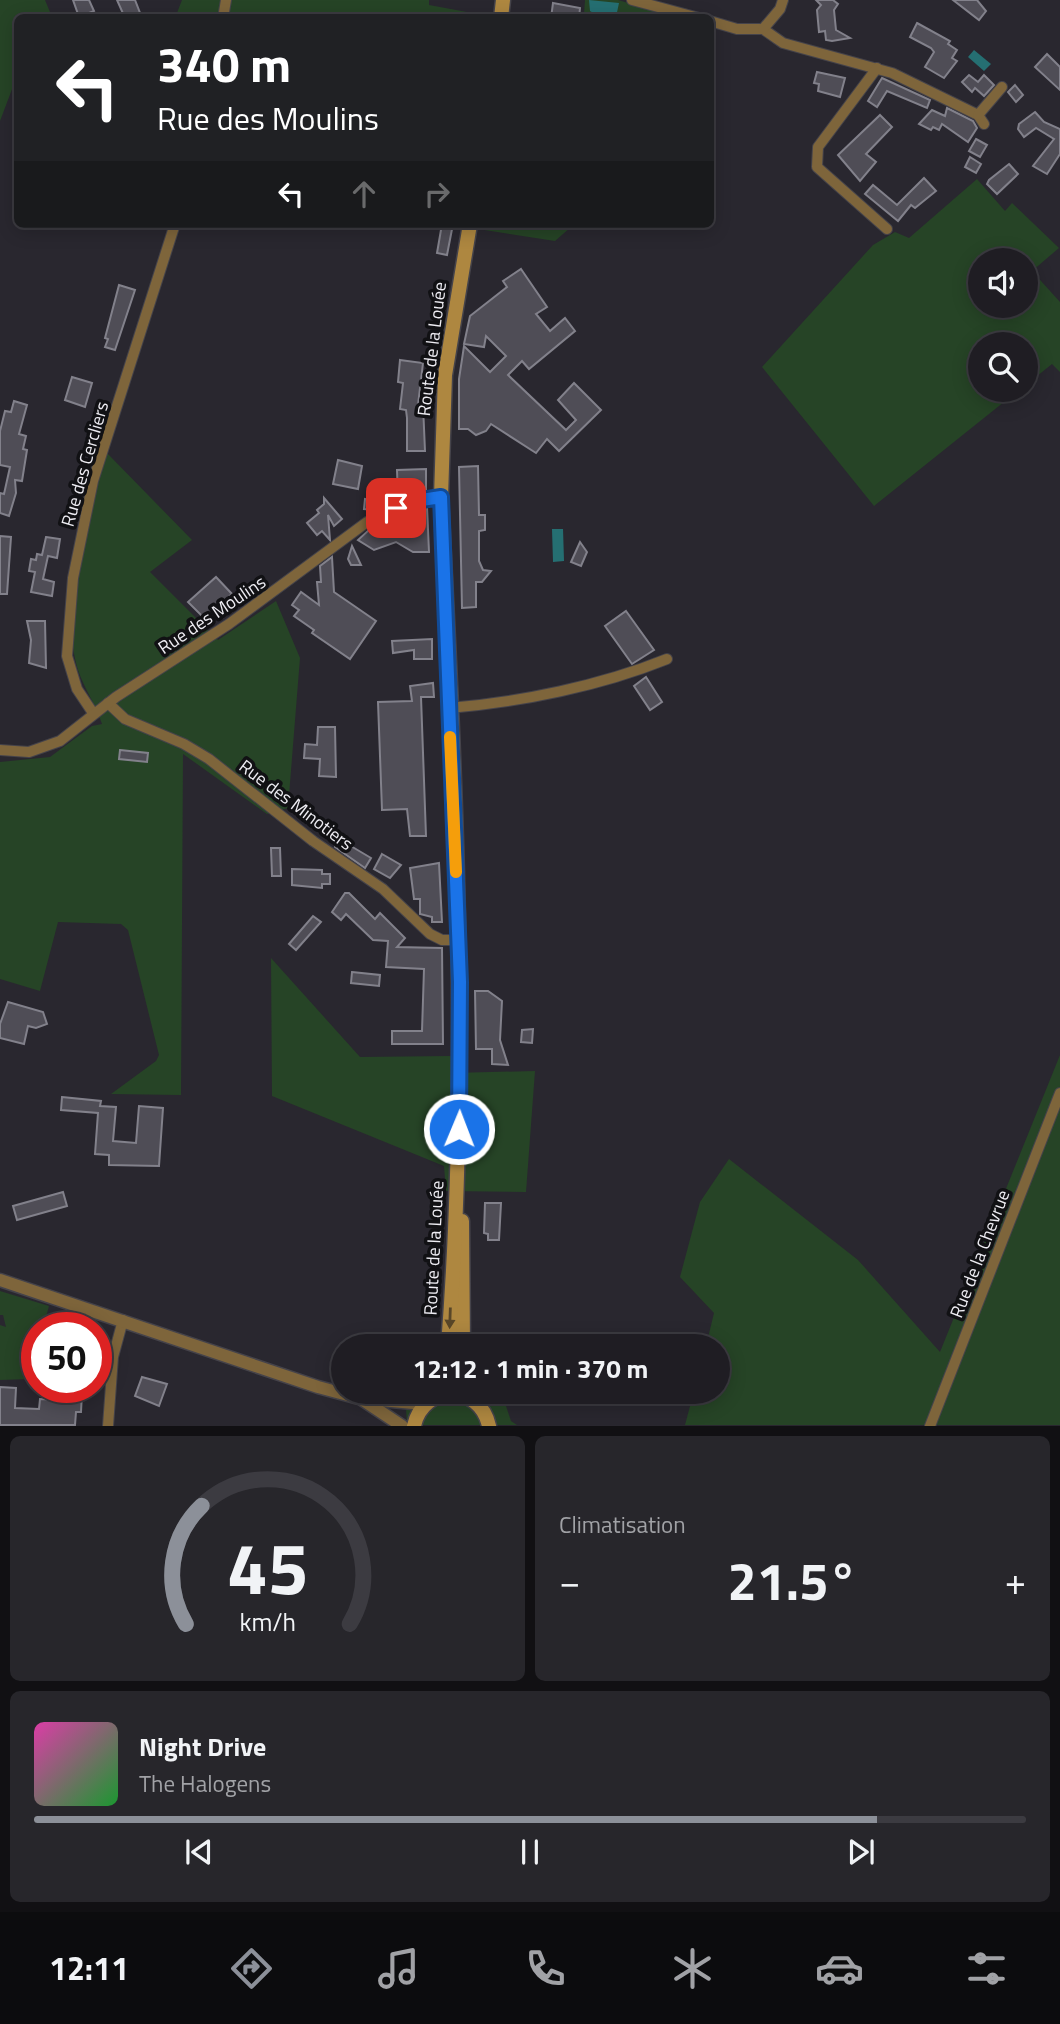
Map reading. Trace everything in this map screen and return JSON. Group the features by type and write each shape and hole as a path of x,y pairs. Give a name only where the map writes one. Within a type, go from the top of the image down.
{"main road":[{"name":"Route de la Louée","path":"463,1334 458,940 441,497 445,375 469,228"},
{"name":"Route de la Louée","path":"449,1334 459,1152"},
{"path":"414,1426 428,1404"},
{"path":"478,1404 490,1424"}],"street":[{"path":"632,0 684,14"},
{"path":"762,29 780,9 783,0"},
{"path":"714,22 737,29 762,29 783,43 892,72 981,119 1003,87"},
{"path":"877,68 818,147 817,167 887,229"},
{"name":"Rue des Cercliers","path":"93,713 77,689 66,656 73,578 93,481 174,228"},
{"name":"Rue des Moulins","path":"0,750 29,752 60,741 93,713 229,624 368,522 415,501 441,497"},
{"path":"449,708 537,694 636,671 667,659"},
{"name":"Rue des Minotiers","path":"108,703 125,719 184,744 209,759 313,841 383,889 437,938 458,940"},
{"name":"Rue de la Chevrue","path":"930,1426 1060,1093"},
{"path":"0,1280 331,1389"},
{"path":"108,1426 113,1357 123,1320"},
{"path":"368,1404 402,1426"}],"green space":[{"path":"0,0 45,0 51,14 14,14 14,84 0,121"},
{"path":"182,0 429,0 429,5 478,14 177,14"},
{"path":"585,0 618,0 666,14 584,14"},
{"path":"977,179 1005,211 1012,203 1059,248 1038,266 1038,248 968,248 968,318 1038,318 1038,278 1060,302 1060,372 1052,364 1038,375 1038,332 968,332 968,402 1004,402 874,506 762,367 873,245 895,232 909,238"},
{"path":"478,228 570,228 555,241"},
{"path":"106,452 192,540 150,572 218,640 276,601 300,658 288,808 267,814 183,754 181,1095 111,1094 156,1061 159,1055 128,930 121,924 58,922 40,991 0,979 0,762 50,757 92,726 102,724 78,670 73,645 72,618 78,561"},
{"path":"271,958 360,1057 451,1056 452,1073 535,1071 526,1192 446,1191 444,1166 272,1096"},
{"path":"1060,1055 1060,1425 685,1425 691,1404 730,1404 730,1334 709,1334 714,1313 680,1277 700,1202 729,1159 858,1260 940,1352"},
{"path":"0,1291 49,1306 47,1312 21,1312 21,1379 0,1380 0,1325 6,1327 3,1315 0,1315"},
{"path":"406,1404 505,1404 511,1421 517,1425 407,1425"}],"water":[{"path":"589,0 619,3 617,14 595,14 590,11"},
{"path":"974,50 991,64 984,71 968,57"},
{"path":"552,529 563,529 564,561 553,562"}],"building":[{"path":"73,0 89,0 94,11 78,14"},
{"path":"117,0 135,0 140,14 123,14"},
{"path":"816,0 833,0 838,4 834,10 836,30 850,38 826,40 825,31 819,32 817,10 821,5"},
{"path":"953,0 977,0 986,11 979,20"},
{"path":"553,3 580,8 579,14 552,14"},
{"path":"917,23 950,41 948,44 957,50 952,58 957,61 944,78 925,67 934,52 931,48 910,37"},
{"path":"1047,54 1060,67 1060,90 1035,67"},
{"path":"817,72 845,78 840,97 818,91 819,84 814,83"},
{"path":"969,75 978,82 984,75 994,85 984,96 975,88 972,92 962,82"},
{"path":"882,78 930,100 927,108 887,91 877,107 868,101"},
{"path":"1015,85 1023,95 1016,102 1008,92"},
{"path":"947,108 973,121 977,128 968,142 942,124 939,130 933,127 931,130 919,124 932,110 945,116"},
{"path":"1035,112 1044,122 1060,129 1060,154 1047,174 1033,166 1054,139 1036,128 1024,137 1018,129 1019,124"},
{"path":"880,115 892,127 866,154 876,162 860,181 838,155"},
{"path":"976,139 987,145 980,157 969,151"},
{"path":"970,157 981,164 976,173 965,167"},
{"path":"1009,164 1018,174 997,194 987,184"},
{"path":"924,178 936,191 915,208 911,205 898,221 865,194 873,185 897,205"},
{"path":"441,228 452,228 447,255 437,253"},
{"path":"521,269 547,307 536,314 550,331 565,318 575,331 529,369 522,361 508,375 566,430 576,420 558,400 574,383 601,410 559,451 547,439 536,453 491,424 486,431 476,435 468,429 459,429 459,379 464,346 490,372 506,356 486,336 484,347 464,344 470,316 507,287 503,281"},
{"path":"119,285 135,290 115,350 105,347 108,339 105,338"},
{"path":"400,360 423,363 418,405 423,405 425,451 407,451 406,410 400,409 403,383 398,382"},
{"path":"72,377 92,383 85,407 65,400"},
{"path":"14,401 27,405 19,434 26,436 23,449 27,450 22,481 15,480 16,493 9,516 0,513 0,493 4,494 10,467 0,465 0,431 5,411 11,412"},
{"path":"338,460 362,466 358,489 333,484"},
{"path":"478,466 479,515 485,515 485,530 479,531 479,561 483,570 491,571 482,582 476,582 476,607 462,608 459,467"},
{"path":"426,469 426,492 398,500 397,470"},
{"path":"324,498 342,519 334,526 328,515 330,540 322,531 317,535 307,523 319,513 317,510 324,504"},
{"path":"365,499 392,503 375,510 364,509"},
{"path":"427,507 429,552 413,552 396,542 374,550 358,540 371,528"},
{"path":"0,536 11,537 7,594 0,594"},
{"path":"46,537 60,539 57,558 48,556 43,579 54,582 52,596 31,592 35,572 29,571 31,559 36,560 37,554 42,555"},
{"path":"580,542 587,552 581,566 571,562"},
{"path":"352,546 361,565 351,565 348,559"},
{"path":"332,557 334,592 376,621 350,659 312,633 314,630 294,616 299,610 292,605 301,592 319,605 317,582 321,582 320,566"},
{"path":"216,577 232,594 203,617 188,602"},
{"path":"626,611 654,650 632,664 605,626"},
{"path":"27,621 45,621 46,668 29,663 31,640"},
{"path":"432,639 432,659 414,659 414,650 393,653 392,641"},
{"path":"646,677 662,702 650,710 634,686"},
{"path":"433,683 434,697 421,697 426,836 410,836 407,809 382,810 378,702 412,701 410,686"},
{"path":"318,727 335,727 336,777 319,776 320,759 304,758 305,744 317,745"},
{"path":"120,750 148,753 147,762 119,759"},
{"path":"339,839 371,858 365,868 335,847"},
{"path":"271,848 280,848 281,876 272,876"},
{"path":"382,854 401,865 390,878 374,869"},
{"path":"439,863 442,922 432,922 432,917 420,914 420,899 414,899 410,868"},
{"path":"292,869 322,870 322,874 330,874 330,884 322,884 322,888 292,885"},
{"path":"345,893 349,893 375,919 380,913 405,938 397,947 442,948 443,1044 392,1044 392,1031 422,1031 424,969 386,967 388,941 373,940 346,914 341,920 332,912"},
{"path":"313,916 321,922 296,950 289,944"},
{"path":"352,972 380,975 379,986 351,983"},
{"path":"475,991 488,991 502,1001 500,1040 508,1065 492,1064 492,1049 476,1049"},
{"path":"8,1002 43,1012 47,1024 36,1028 28,1026 24,1044 0,1038 0,1024"},
{"path":"533,1029 532,1043 521,1042 522,1030"},
{"path":"62,1097 101,1101 100,1106 116,1107 113,1141 136,1143 139,1106 163,1108 159,1166 109,1165 109,1155 95,1154 98,1113 61,1110"},
{"path":"63,1192 67,1206 17,1220 13,1206"},
{"path":"485,1203 501,1203 499,1240 488,1240 488,1234 484,1233"},
{"path":"142,1377 167,1384 159,1406 135,1396"},
{"path":"0,1387 16,1388 15,1408 39,1409 40,1403 81,1403 81,1412 76,1412 75,1425 0,1425"}],"slow traffic":[{"path":"450,737 456,872"}],"route":[{"path":"396,508 427,498 441,497 460,982 459,1129"}]}
